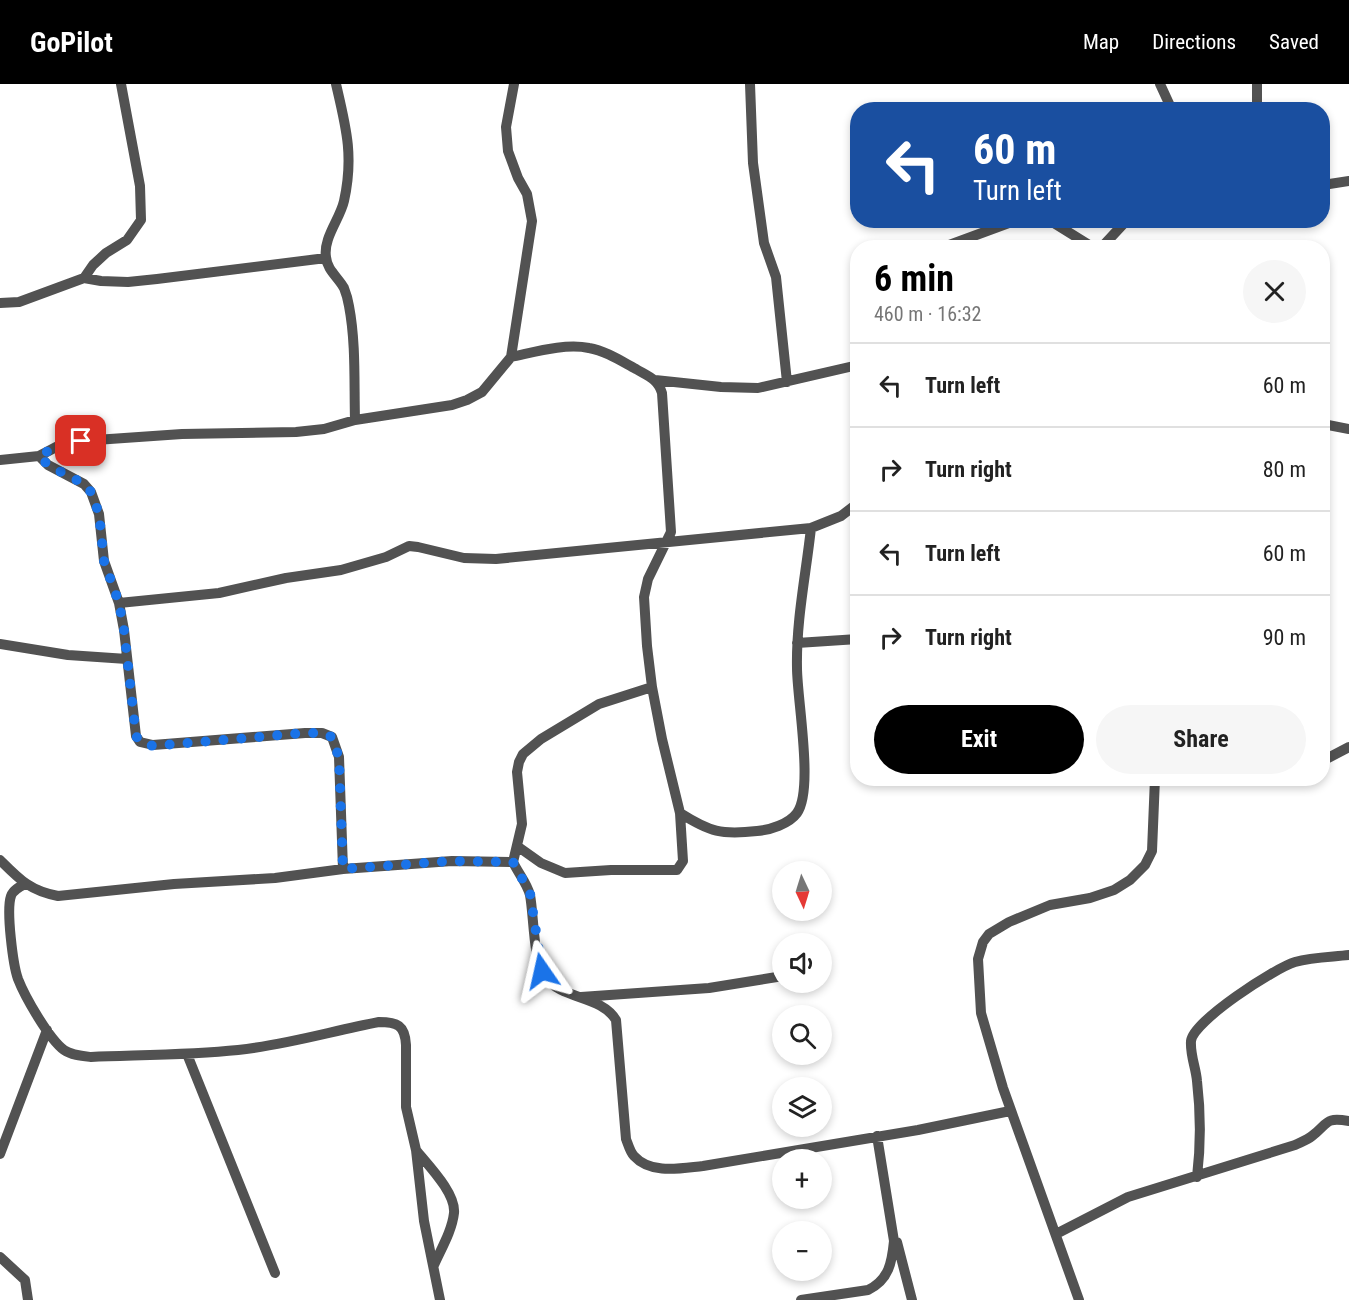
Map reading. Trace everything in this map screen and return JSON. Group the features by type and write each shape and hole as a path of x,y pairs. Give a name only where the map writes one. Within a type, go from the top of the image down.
{"street":[{"path":"84,278 93,265 106,253 127,240 141,220 140,186 121,84"},
{"path":"336,84 349,141 349,168 344,203 326,249 326,258 329,268 344,288 349,305 355,420"},
{"path":"0,460 39,456 58,446 103,438 296,432 324,429 355,420 439,407 467,400 482,392 511,357 532,221 527,194 508,151 506,127 514,84"},
{"path":"750,84 753,163 764,243 776,277 787,382"},
{"path":"1160,84 1168,102"},
{"path":"1257,84 1257,102"},
{"path":"1330,184 1349,182"},
{"path":"963,240 995,228"},
{"path":"1062,228 1081,240"},
{"path":"1108,240 1120,228"},
{"path":"0,303 25,300 84,278 128,282 326,258"},
{"path":"511,357 568,347 587,347 602,351 655,380 739,387 758,387 787,382 850,367"},
{"path":"517,846 541,863 565,873 677,870 683,861 680,813 652,687 644,597 648,579 668,542 671,525 662,393 655,380"},
{"path":"1330,425 1349,429"},
{"path":"39,456 48,465 84,484 91,492 99,514 104,561 119,603 136,736 140,742 153,746 305,733 322,733 332,737 339,758 343,869"},
{"path":"119,603 219,593 286,578 341,570 386,557 409,546 418,546 464,558 496,559 811,528 841,516 850,509"},
{"path":"680,813 704,828 734,833 768,830 792,819 798,811 803,792 804,751 797,643 811,528"},
{"path":"797,643 850,640"},
{"path":"0,644 68,655 127,659"},
{"path":"652,687 599,704 541,739 523,754 518,772 522,824 513,862 530,893 542,971 550,982 611,1012 616,1020 626,1139 633,1155 642,1163 653,1167 670,1169 703,1166 953,1124 1010,1111"},
{"path":"1330,755 1349,747"},
{"path":"1078,1300 1010,1111 981,1013 978,959 983,942 989,934 1050,905 1104,894 1130,880 1145,865 1152,850 1153,801 1158,786"},
{"path":"0,860 25,884 45,894 74,896 174,884 275,878 343,869 452,861 513,862"},
{"path":"25,884 17,888 11,896 10,925 14,964 18,980 47,1030 64,1050 91,1057 187,1054 284,1044 379,1022 392,1022 401,1027 405,1035 406,1107 416,1150 420,1200 440,1300"},
{"path":"1197,1177 1202,1137 1197,1078 1193,1065 1191,1042 1196,1029 1228,1002 1272,973 1294,962 1349,955"},
{"path":"578,997 709,988 772,977"},
{"path":"0,1154 47,1030"},
{"path":"187,1054 275,1273"},
{"path":"1056,1234 1128,1197 1197,1177 1307,1140 1327,1121 1335,1119 1349,1121"},
{"path":"877,1136 894,1229 912,1300"},
{"path":"416,1150 444,1185 453,1203 452,1221 434,1266"},
{"path":"801,1300 868,1290 876,1286 885,1278 891,1260 894,1229"},
{"path":"0,1257 25,1280 28,1300"}],"route":[{"path":"81,441 58,446 39,456 48,465 84,484 91,492 99,514 104,561 119,603 124,630 136,736 140,742 153,746 305,733 322,733 332,737 339,758 343,869 452,861 513,862 530,893 542,971"}]}
